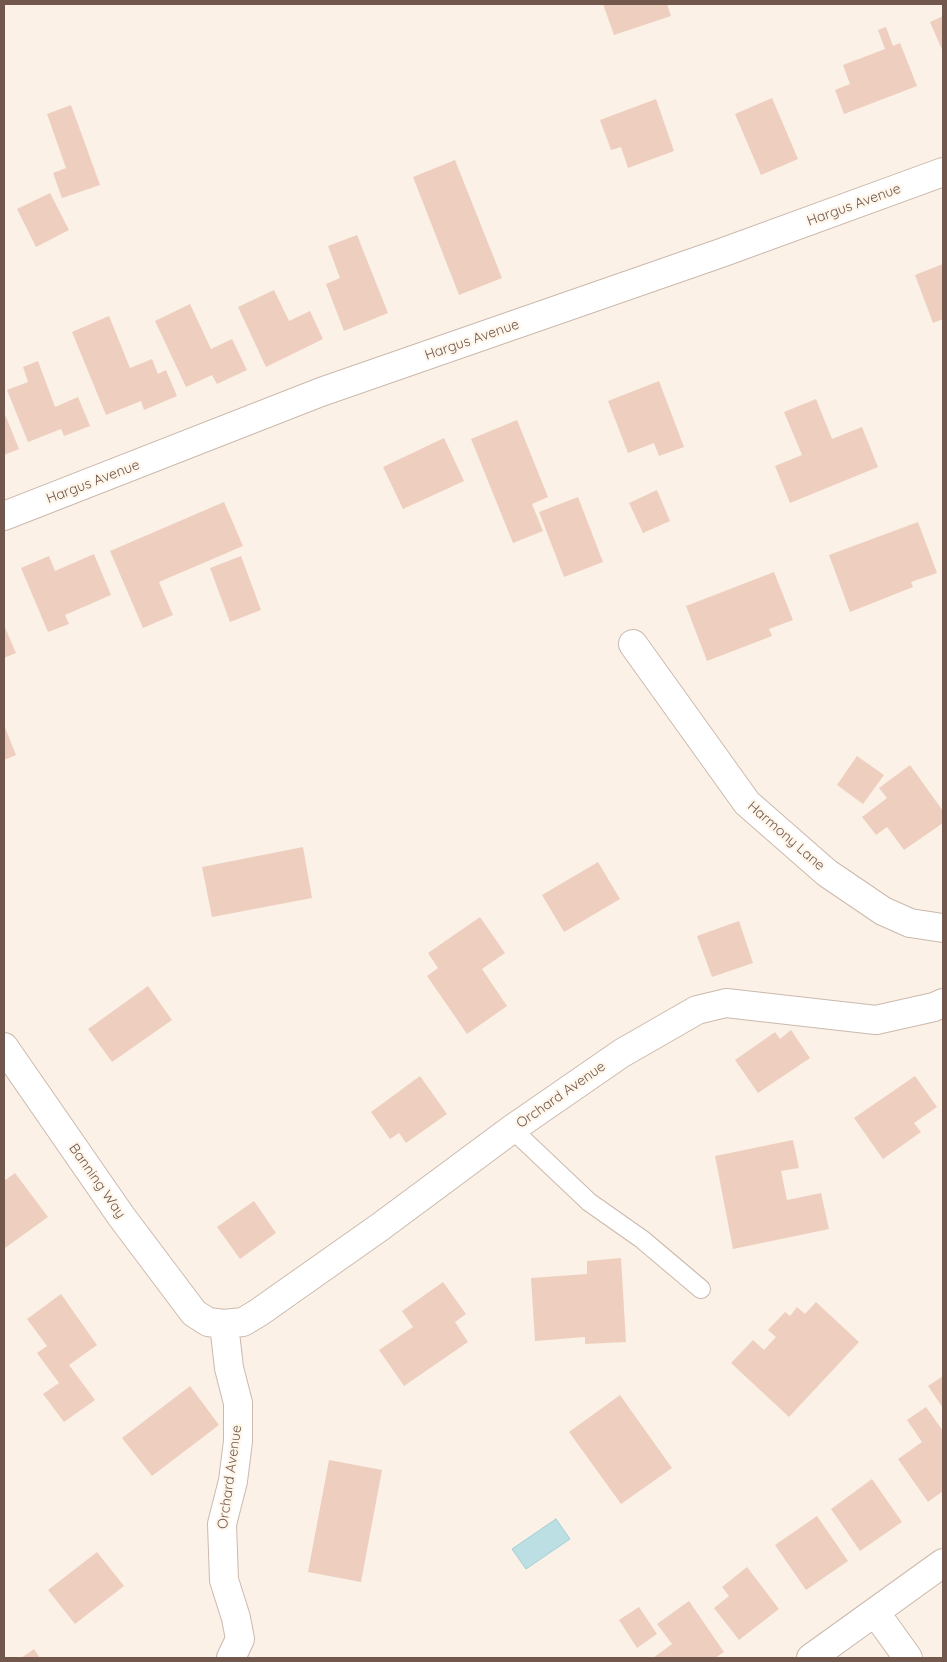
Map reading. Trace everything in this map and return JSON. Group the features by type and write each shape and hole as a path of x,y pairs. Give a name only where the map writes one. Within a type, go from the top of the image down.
{"street":[{"name":"Hargus Avenue","path":"4,516 321,392 721,253 943,172"},
{"name":"Harmony Lane","path":"633,644 747,803 828,873 883,911 910,923 943,928"},
{"name":"Orchard Avenue","path":"194,1313 208,1322 224,1324 243,1322 258,1313 380,1227 512,1129 622,1052 697,1010 726,1003 876,1020 934,1008 943,1003"},
{"name":"Banning Way","path":"4,1048 121,1216 194,1313"},
{"name":"Orchard Avenue","path":"224,1324 229,1368 238,1403 238,1441 233,1481 222,1524 224,1580 236,1618 240,1639 231,1658"},
{"path":"811,1658 943,1563"},
{"path":"875,1612 908,1658"}],"lane":[{"path":"512,1129 589,1202 643,1240 701,1289"}],"water":[{"path":"556,1519 570,1539 526,1569 512,1549"}],"building":[{"path":"603,4 667,4 671,16 614,35"},
{"path":"943,16 943,52 930,22"},
{"path":"886,27 893,46 900,43 917,86 844,114 835,90 850,84 843,65 885,49 878,30"},
{"path":"772,98 798,159 761,175 735,114"},
{"path":"656,99 674,151 628,168 621,147 611,150 600,120"},
{"path":"71,105 100,185 62,198 53,173 66,168 47,114"},
{"path":"455,160 502,278 459,295 413,177"},
{"path":"50,193 69,230 36,247 17,209"},
{"path":"357,235 388,313 344,331 326,284 340,278 328,246"},
{"path":"943,264 943,319 933,323 915,275"},
{"path":"274,290 289,321 310,311 323,339 266,367 238,307"},
{"path":"190,304 211,349 232,339 247,370 217,384 212,375 186,387 155,321"},
{"path":"109,316 130,368 152,359 158,374 166,370 177,396 144,410 141,401 106,415 72,332"},
{"path":"38,361 55,407 78,397 90,426 64,436 61,429 28,442 7,390 28,382 23,367"},
{"path":"659,381 684,447 659,456 654,443 628,453 608,401"},
{"path":"816,399 832,439 862,427 878,467 790,503 775,466 802,455 784,412"},
{"path":"4,412 19,449 4,455"},
{"path":"517,420 548,497 532,504 543,531 513,543 471,439"},
{"path":"444,438 464,481 403,509 383,467"},
{"path":"657,490 670,521 643,533 629,503"},
{"path":"578,497 603,562 564,577 539,512"},
{"path":"224,502 243,546 159,582 173,615 143,628 110,551"},
{"path":"918,522 937,573 911,582 913,587 850,612 829,555"},
{"path":"94,554 111,595 65,615 69,624 48,632 21,568 49,556 55,571"},
{"path":"241,556 261,610 230,622 210,568"},
{"path":"774,572 793,620 769,629 772,636 707,661 686,606"},
{"path":"4,625 16,653 4,658"},
{"path":"4,725 16,755 4,760"},
{"path":"857,756 884,775 863,804 837,785"},
{"path":"910,765 943,811 943,823 904,850 887,827 876,835 862,817 887,798 879,788"},
{"path":"303,847 312,898 212,917 202,867"},
{"path":"598,862 620,899 564,932 542,895"},
{"path":"480,917 505,953 482,969 507,1006 467,1034 427,976 438,968 428,953"},
{"path":"739,921 753,963 712,977 697,936"},
{"path":"148,986 172,1020 112,1062 88,1029"},
{"path":"791,1030 810,1058 758,1093 735,1060 775,1032 780,1039"},
{"path":"420,1076 447,1114 406,1143 399,1133 390,1139 371,1112"},
{"path":"915,1076 937,1107 914,1123 921,1132 883,1159 854,1118"},
{"path":"793,1140 799,1168 781,1171 787,1200 821,1193 829,1229 733,1249 715,1156"},
{"path":"15,1173 48,1217 5,1248 4,1181"},
{"path":"254,1201 276,1233 240,1259 217,1227"},
{"path":"621,1258 626,1342 585,1344 585,1337 535,1341 531,1278 587,1274 587,1261"},
{"path":"443,1282 466,1314 455,1322 468,1342 404,1386 379,1350 413,1327 402,1311"},
{"path":"61,1294 97,1345 69,1365 95,1400 64,1422 43,1394 59,1383 37,1353 47,1346 27,1319"},
{"path":"816,1302 859,1342 789,1417 731,1363 753,1340 764,1350 776,1337 768,1330 785,1312 790,1316 797,1307 805,1314"},
{"path":"943,1376 943,1408 928,1386"},
{"path":"190,1386 219,1425 152,1476 122,1438"},
{"path":"620,1395 672,1468 621,1504 569,1432"},
{"path":"926,1407 943,1431 943,1491 928,1502 898,1459 922,1442 907,1420"},
{"path":"329,1460 382,1470 361,1582 308,1572"},
{"path":"872,1479 902,1522 860,1551 831,1509"},
{"path":"817,1516 848,1561 806,1590 775,1545"},
{"path":"97,1552 124,1586 75,1624 48,1590"},
{"path":"747,1567 779,1609 739,1640 714,1608 729,1596 722,1587"},
{"path":"689,1601 724,1652 715,1658 653,1658 672,1644 657,1624"},
{"path":"639,1607 657,1634 637,1648 619,1620"},
{"path":"34,1649 40,1658 21,1658"}]}
